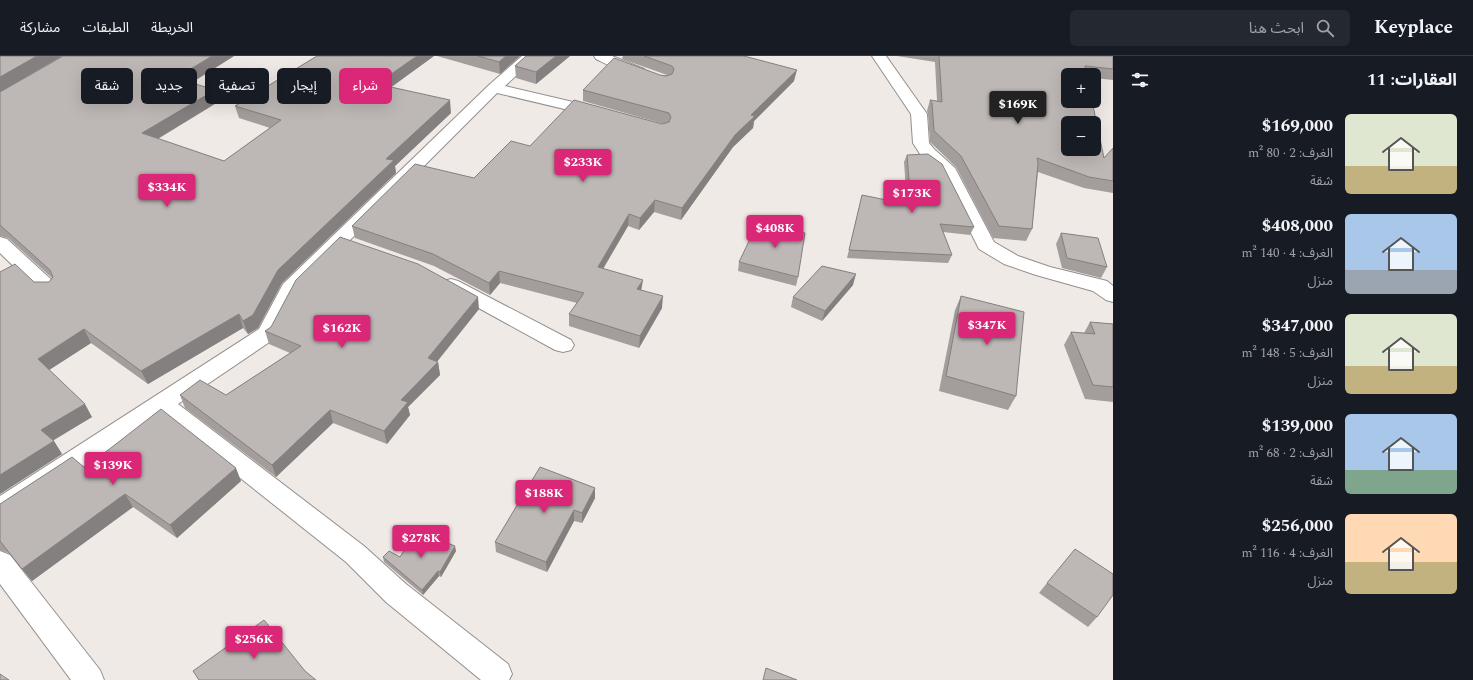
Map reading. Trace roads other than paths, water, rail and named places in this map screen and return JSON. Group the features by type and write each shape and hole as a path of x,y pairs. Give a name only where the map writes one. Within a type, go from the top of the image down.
{"street":[{"path":"0,509 267,334 290,289 494,88 530,56"},
{"path":"601,56 622,66 650,76"},
{"path":"880,56 919,114 921,143 928,153 947,168 986,245 1011,260 1043,271 1100,286 1113,296"},
{"path":"494,88 612,115"},
{"path":"339,241 360,248"},
{"path":"0,243 49,289"},
{"path":"433,275 563,345"},
{"path":"162,403 355,554 396,593 497,674"},
{"path":"0,563 89,680"}]}
